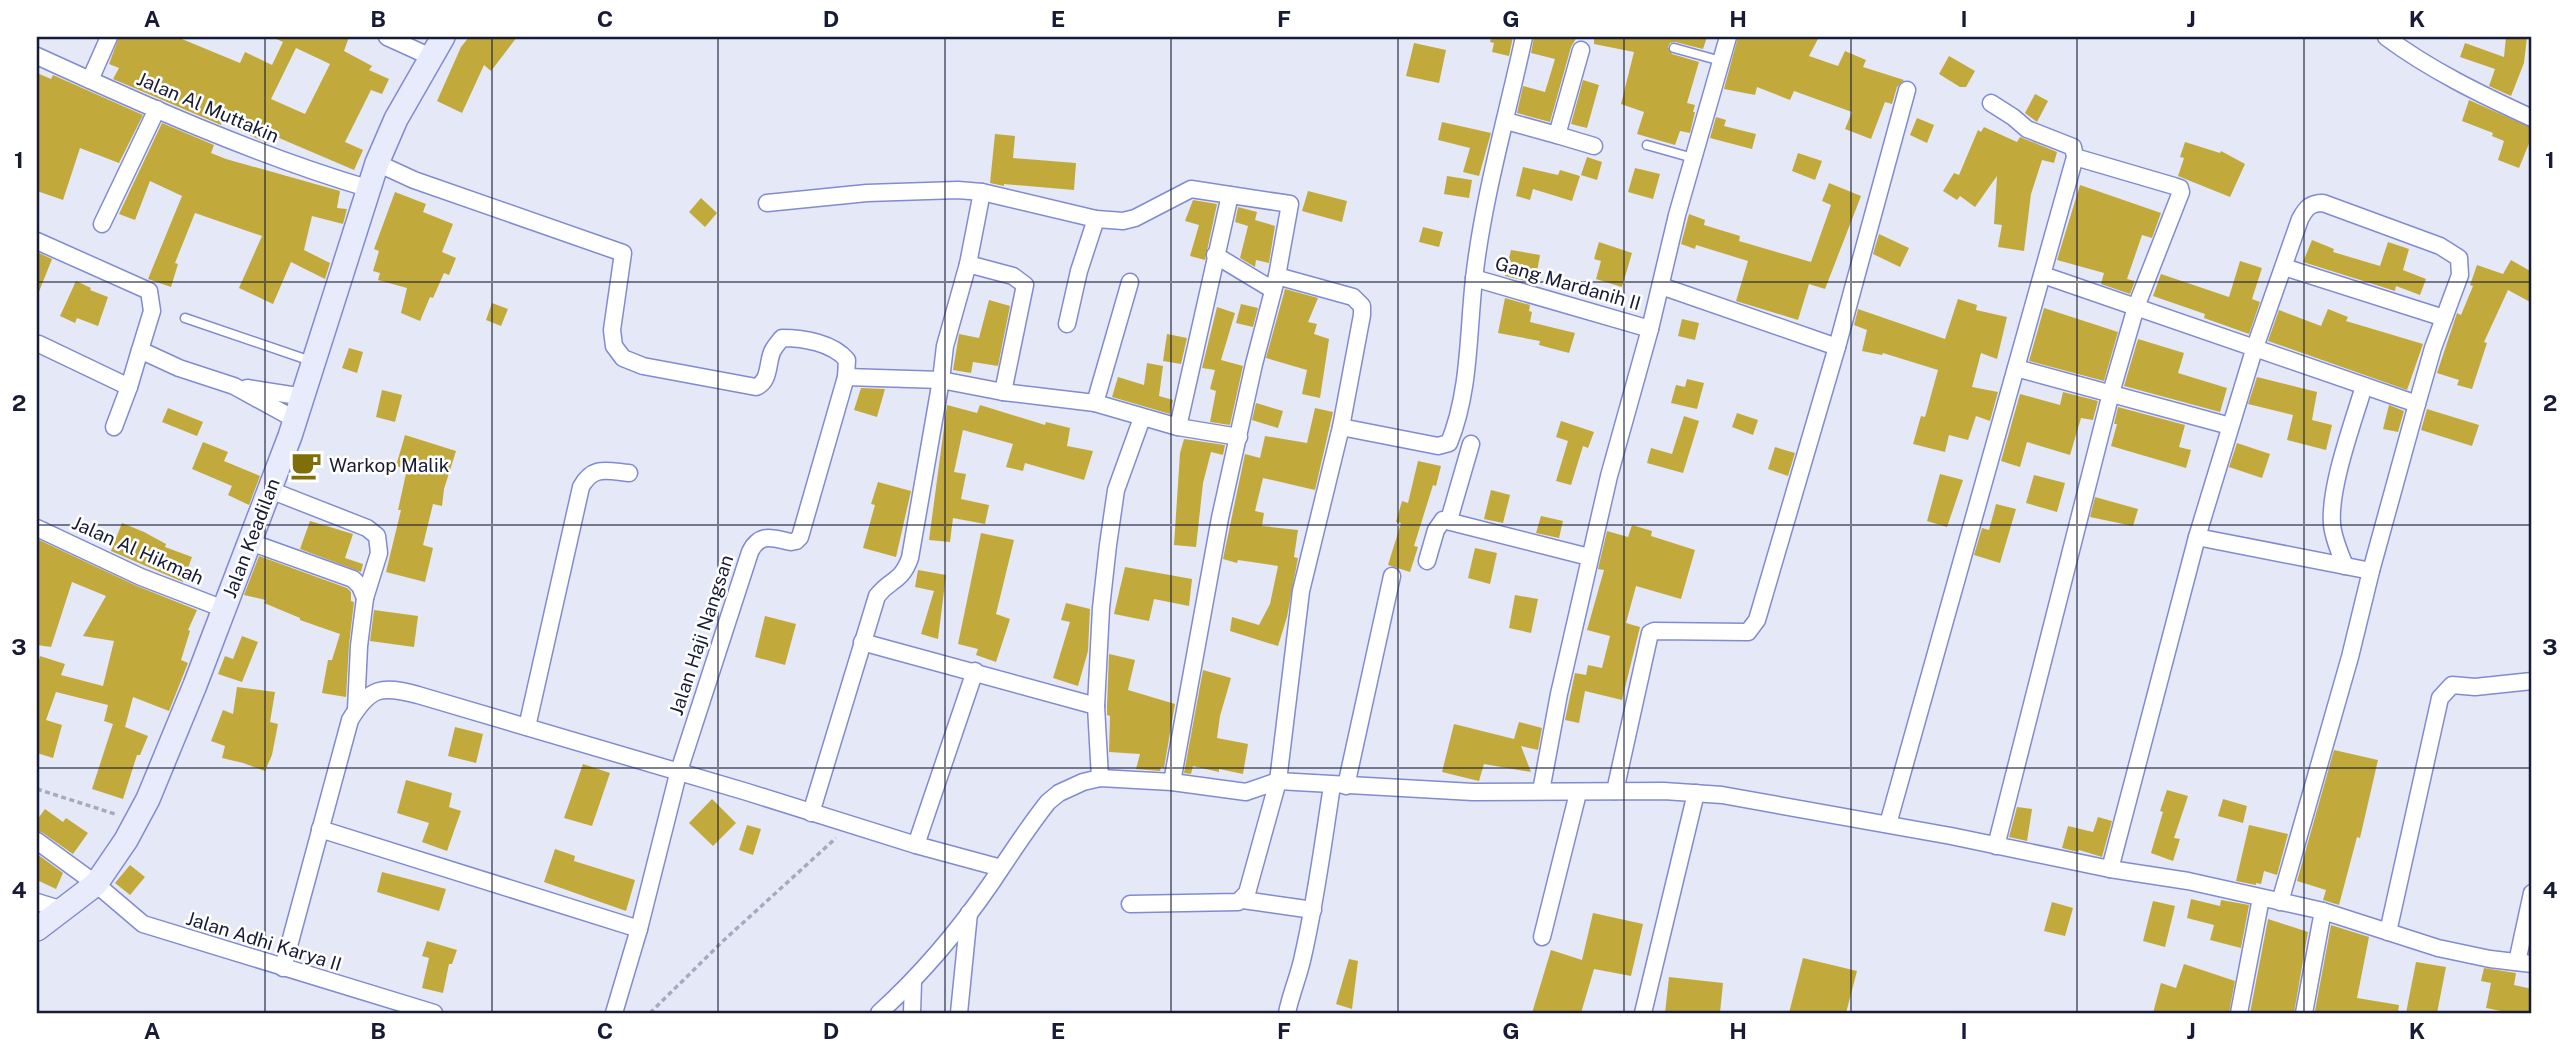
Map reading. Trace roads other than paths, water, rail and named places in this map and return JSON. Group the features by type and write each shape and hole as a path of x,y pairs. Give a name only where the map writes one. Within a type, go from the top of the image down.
{"main road":[{"name":"Jalan Keadilan","path":"37,929 96,884 137,822 195,685 296,420 367,188 396,119 443,37"}],"street":[{"path":"90,80 109,37"},
{"path":"387,37 431,57"},
{"path":"1341,427 1438,446 1449,443 1455,428 1468,353 1474,278 1524,37"},
{"path":"1541,791 1589,557 1661,286 1676,215 1728,37"},
{"path":"2386,37 2443,74 2532,118"},
{"path":"1557,135 1581,50"},
{"name":"Jalan Al Muttakin","path":"37,55 157,109 302,169 367,188"},
{"path":"1615,791 1650,633 1748,632 1755,624 1837,347 1907,90"},
{"path":"1888,824 2075,157 2073,147 2027,129 2014,117 1991,103"},
{"path":"102,224 157,109"},
{"path":"1506,121 1594,146"},
{"path":"1996,846 2111,393 2136,307 2180,198 2180,188 2075,157"},
{"path":"377,163 414,180 623,253 612,330 614,346 623,358 643,366 757,387 763,384 766,378 773,349 782,338 797,338 838,349 847,360 846,377 941,380 1003,392 1096,404 1178,427 1239,437"},
{"path":"767,203 898,191 982,192 1096,219 1123,221 1135,218 1191,189 1290,204 1275,283 1254,363 1220,518 1172,782"},
{"path":"811,813 877,596 885,586 900,578 910,558 945,346 968,264 982,192"},
{"path":"1178,427 1230,195"},
{"path":"2110,869 2197,537 2254,349 2305,209 2313,203 2323,203 2440,246 2459,258 2460,275 2417,404 2350,657 2280,902"},
{"path":"1067,324 1079,271 1096,219"},
{"path":"37,241 149,291 152,311 114,427"},
{"path":"1215,255 1275,283 1353,297 1362,306 1341,427 1301,591 1278,781 1243,900"},
{"path":"968,264 1013,276 1025,285 1003,392"},
{"path":"2284,267 2444,318"},
{"path":"2043,275 2417,404"},
{"name":"Gang Mardanih II","path":"1474,278 1650,329"},
{"path":"1096,404 1130,282"},
{"path":"1661,286 1837,347"},
{"path":"39,344 129,387"},
{"path":"140,350 180,368 234,386 304,397"},
{"path":"2016,368 2230,426"},
{"name":"Jalan Haji Nangsan","path":"614,1013 639,929 678,774 750,552 762,538 791,542 800,537 846,377"},
{"path":"234,386 296,420"},
{"path":"2345,566 2332,524 2334,500 2344,449 2364,386"},
{"path":"1100,778 1096,706 1101,608 1116,490 1142,418"},
{"path":"1449,520 1471,444"},
{"path":"527,727 581,487 594,472 629,473"},
{"path":"270,490 367,528 377,536 379,552 365,598 359,646 356,710"},
{"path":"1427,561 1439,524 1443,520 1589,557"},
{"name":"Jalan Al Hikmah","path":"37,528 141,577 224,609"},
{"path":"2197,537 2371,571"},
{"path":"250,542 352,579 360,586 365,598"},
{"path":"1287,1013 1291,992 1303,960 1339,786 1392,576"},
{"path":"862,642 1096,706"},
{"path":"916,845 975,671"},
{"path":"2388,932 2440,698 2452,685 2475,687 2532,681"},
{"path":"283,968 350,720 369,694 387,689 400,690 678,774 747,792 916,845 1001,867"},
{"path":"879,1013 913,981 970,911 1048,802 1059,793 1100,778 1172,782 1246,792 1278,781 1473,792 1615,791 1722,795 1888,824 2110,869 2188,881 2323,911 2438,948 2525,963 2532,893"},
{"path":"1542,937 1578,793"},
{"path":"1643,1013 1696,793"},
{"path":"320,829 639,929"},
{"name":"Jalan Adhi Karya II","path":"37,841 96,884 143,925 402,1008 434,1013"},
{"path":"2239,1013 2261,898"},
{"path":"1130,904 1243,900 1313,910"},
{"path":"37,902 63,910"},
{"path":"959,1013 970,911"},
{"path":"2304,1013 2323,911"},
{"path":"912,1013 913,981"}],"lane":[{"path":"1674,48 1721,61"},
{"path":"1647,145 1693,158"},
{"path":"185,318 314,362"}],"place":[{"name":"Warkop Malik","path":"306,465"}]}
